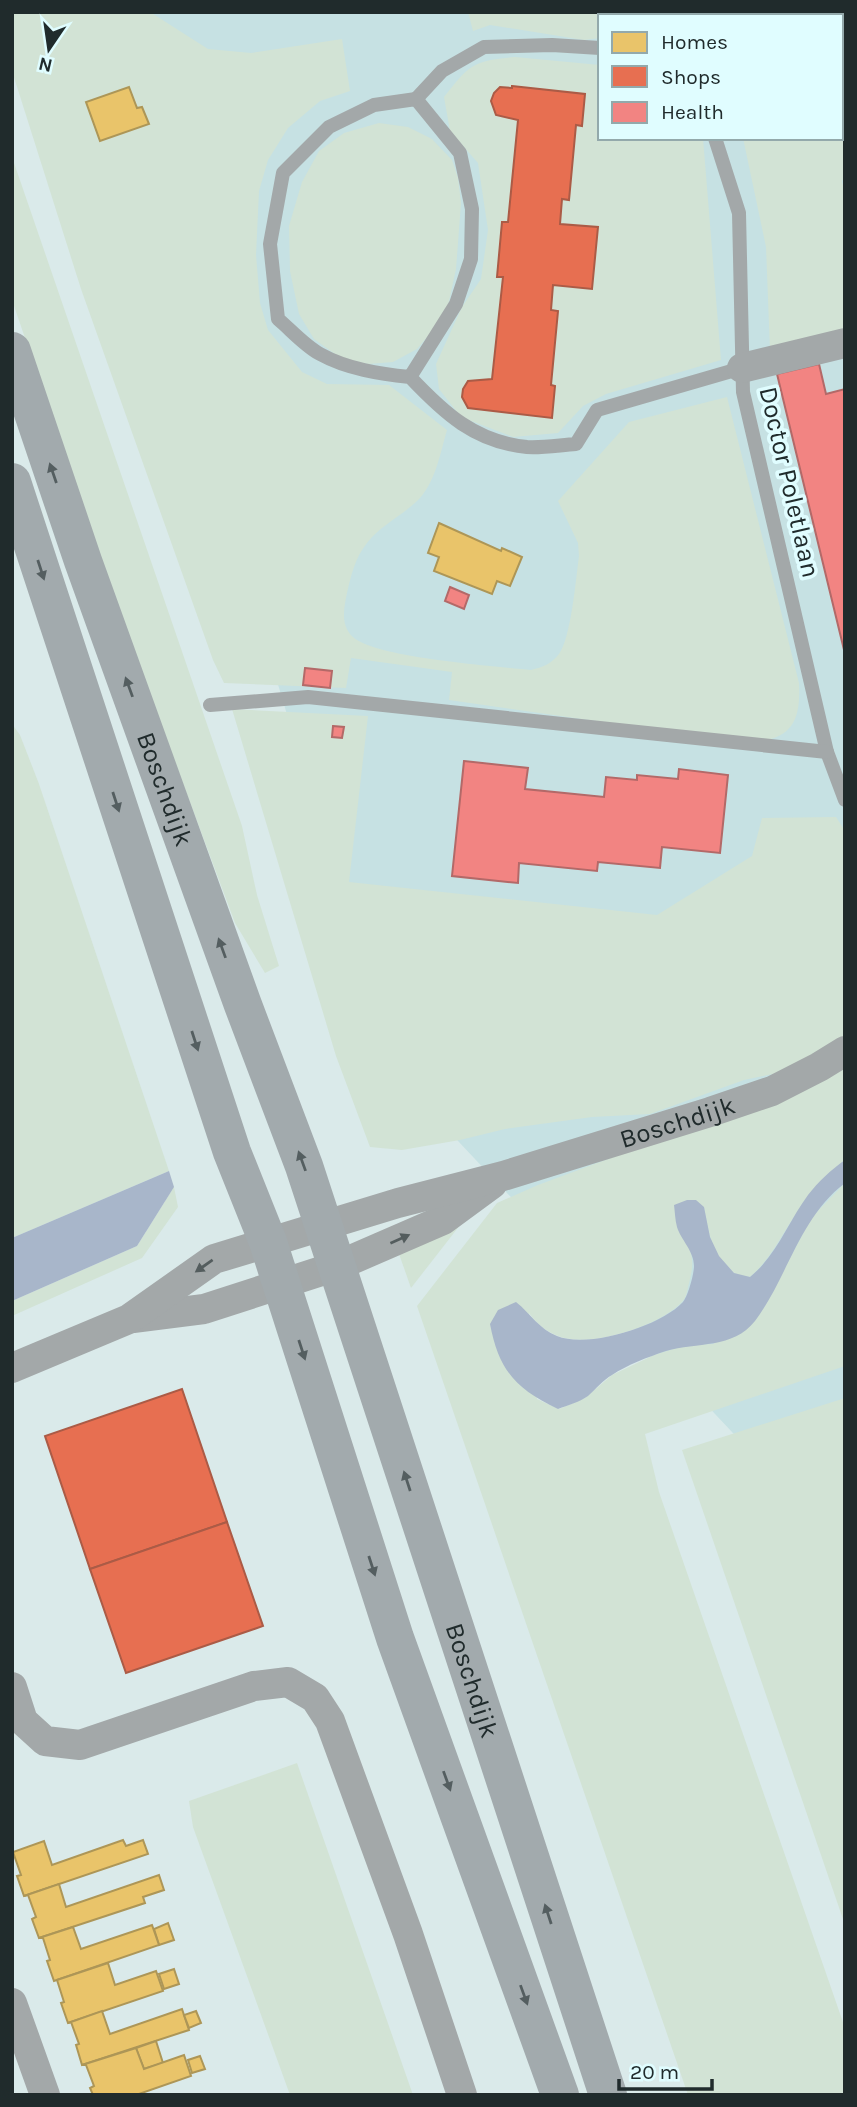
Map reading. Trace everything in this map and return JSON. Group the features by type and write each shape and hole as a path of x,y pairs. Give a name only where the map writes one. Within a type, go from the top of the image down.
{"main road":[{"name":"Boschdijk","path":"12,351 83,561 324,1225 608,2095"},
{"name":"Boschdijk","path":"12,482 21,526 232,1153 268,1242 395,1637 560,2095"}],"street":[{"path":"742,368 845,343"},
{"name":"Boschdijk","path":"12,1368 129,1319 214,1259 398,1203 503,1176 666,1127 772,1091 845,1051"},
{"name":"Boschdijk","path":"129,1319 204,1310 337,1266 443,1220 503,1176"},
{"path":"12,1687 23,1721 45,1741 80,1745 254,1686 288,1682 315,1698 330,1721 340,1746 408,1934 462,2095"},
{"path":"12,2003 45,2095"}],"lane":[{"path":"598,48 484,47 442,71 416,99 374,106 329,127 283,173 270,244 278,319 318,354 353,367 410,377 440,409 477,435 527,447 576,444 597,410 742,368"},
{"path":"410,377 456,304 471,259 472,209 460,153 416,99"},
{"name":"Doctor Poletlaan","path":"716,140 739,213 743,392 827,751 840,772 845,800"},
{"path":"210,705 308,697 827,751"}],"shaded area":[{"path":"76,12 845,12 845,1552 395,1074"},
{"path":"845,1160 845,1183 816,1213 766,1304 746,1330 725,1340 678,1348 645,1359 609,1377 585,1398 558,1409 520,1386 504,1366 490,1324 498,1310 516,1302 545,1329 570,1339 605,1337 642,1327 673,1311 683,1302 692,1279 693,1261 677,1227 674,1205 696,1200 704,1207 710,1237 719,1256 734,1273 750,1277 768,1259 812,1190"},
{"path":"169,1171 174,1187 137,1246 12,1301 12,1238"}],"green space":[{"path":"12,12 150,12 208,49 251,53 342,39 350,91 320,101 288,128 268,160 259,191 256,255 260,303 268,330 302,372 327,384 389,385 447,430 428,487 410,507 372,537 356,561 344,610 346,627 353,637 385,650 437,660 531,670 550,663 559,654 567,635 579,556 578,543 558,501 629,422 727,397 799,683 798,709 791,726 775,738 750,743 449,700 452,672 351,658 346,688 224,683 213,660 81,289 12,71"},
{"path":"468,12 618,14 598,14 598,38 584,40 490,25 473,31"},
{"path":"515,57 598,65 598,140 703,140 721,360 606,394 583,406 558,433 513,437 461,417 439,389 436,364 462,307 481,279 488,230 478,163 450,131 444,97 467,71 490,60"},
{"path":"843,104 845,334 770,350 766,247 743,140 843,140"},
{"path":"379,123 408,127 432,139 452,160 458,178 461,203 456,269 446,315 417,349 393,362 368,364 342,359 314,339 299,314 290,271 289,226 302,182 319,151 344,133"},
{"path":"12,157 242,826 257,895 279,966 265,973 235,923 115,601 12,300"},
{"path":"232,709 368,716 349,882 657,915 752,856 762,818 836,817 845,831 845,1039 792,1070 744,1080 650,1114 592,1117 505,1129 402,1150 370,1147 336,1056"},
{"path":"12,724 20,735 39,784 169,1171 12,1238"},
{"path":"845,1065 845,1160 806,1201 766,1260 750,1277 734,1273 721,1260 712,1243 704,1207 677,1227 690,1249 692,1269 685,1297 672,1311 641,1327 587,1340 553,1334 529,1313 537,1399 559,1409 585,1398 612,1375 654,1355 686,1345 713,1344 765,1306 811,1218 845,1183 845,1366 645,1434 659,1492 845,2028 845,2095 688,2095 417,1306 497,1203"},
{"path":"174,1187 178,1207 142,1258 12,1316 12,1301 137,1246"},
{"path":"464,1220 411,1288 398,1251"},
{"path":"845,1398 845,1925 682,1450"},
{"path":"297,1763 413,2095 290,2095 193,1827 189,1801"}],"building: Homes":[{"path":"845,12 845,43 843,14 754,14"},
{"path":"129,87 137,108 142,107 149,124 100,141 86,102"},
{"path":"439,523 501,551 502,548 522,557 510,586 497,581 492,594 434,571 439,557 428,553"},
{"path":"123,1840 126,1846 143,1840 148,1854 24,1896 17,1876 21,1875 13,1852 44,1841 52,1865"},
{"path":"159,1875 164,1890 143,1897 145,1903 39,1938 32,1919 36,1917 28,1895 24,1896 59,1884 66,1907"},
{"path":"168,1923 174,1940 159,1945 154,1929"},
{"path":"152,1925 159,1945 54,1981 43,1938 39,1938 73,1927 81,1949"},
{"path":"108,1963 115,1985 156,1971 163,1991 68,2023 57,1980"},
{"path":"174,1969 179,1984 164,1989 159,1974"},
{"path":"182,2009 189,2030 82,2065 76,2045 79,2044 71,2022 68,2023 102,2011 110,2034"},
{"path":"196,2011 201,2023 189,2028 184,2015"},
{"path":"156,2041 163,2063 144,2069 136,2048"},
{"path":"136,2048 144,2069 184,2055 191,2076 136,2095 93,2095 90,2088 94,2086 86,2065 82,2065"},
{"path":"200,2056 205,2069 192,2073 188,2060"}],"building: Shops":[{"path":"500,87 585,94 582,126 576,125 569,200 562,199 560,224 598,227 592,289 553,285 551,310 558,311 551,385 555,386 552,418 468,408 462,397 468,381 492,379 503,277 497,277 502,222 508,222 518,120 496,115 491,101"},
{"path":"182,1389 227,1522 90,1569 45,1436"},
{"path":"227,1522 263,1626 126,1673 90,1569"}],"building: Health":[{"path":"819,364 826,394 845,389 845,654 777,374"},
{"path":"450,587 469,595 464,609 445,601"},
{"path":"305,668 332,671 330,688 303,685"},
{"path":"333,726 344,727 342,738 332,737"},
{"path":"464,761 528,768 525,789 604,797 606,777 637,780 637,775 678,779 679,769 728,775 720,853 662,847 660,868 598,862 597,871 519,863 518,883 452,876"}]}
